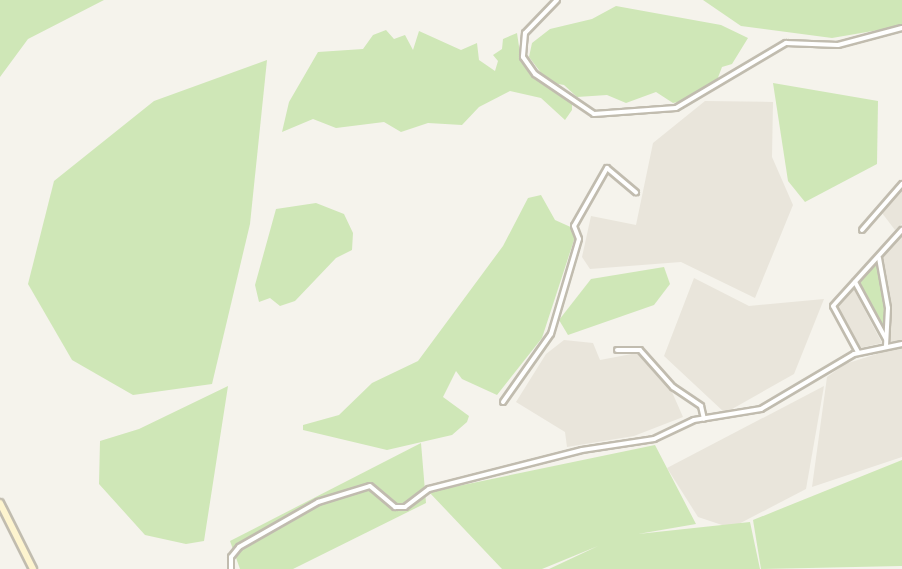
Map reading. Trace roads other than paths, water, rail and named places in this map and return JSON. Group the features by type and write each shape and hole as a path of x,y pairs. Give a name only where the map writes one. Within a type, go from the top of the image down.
{"street":[{"path":"557,0 525,33 523,57 535,74 594,114 676,108 786,43 838,45 902,28"},
{"path":"504,402 551,334 579,239 574,226 608,168 636,192"},
{"path":"862,230 902,184"},
{"path":"858,352 833,306 902,230"},
{"path":"879,258 888,308 886,346"},
{"path":"855,282 886,340"},
{"path":"231,569 231,557 239,547 318,502 359,488 376,487 395,507 405,507 429,489 573,452 654,439 704,420 728,419 776,404 858,352 902,344"},
{"path":"616,350 640,350 673,387 701,406 704,420"},
{"path":"0,503 33,569"}]}
